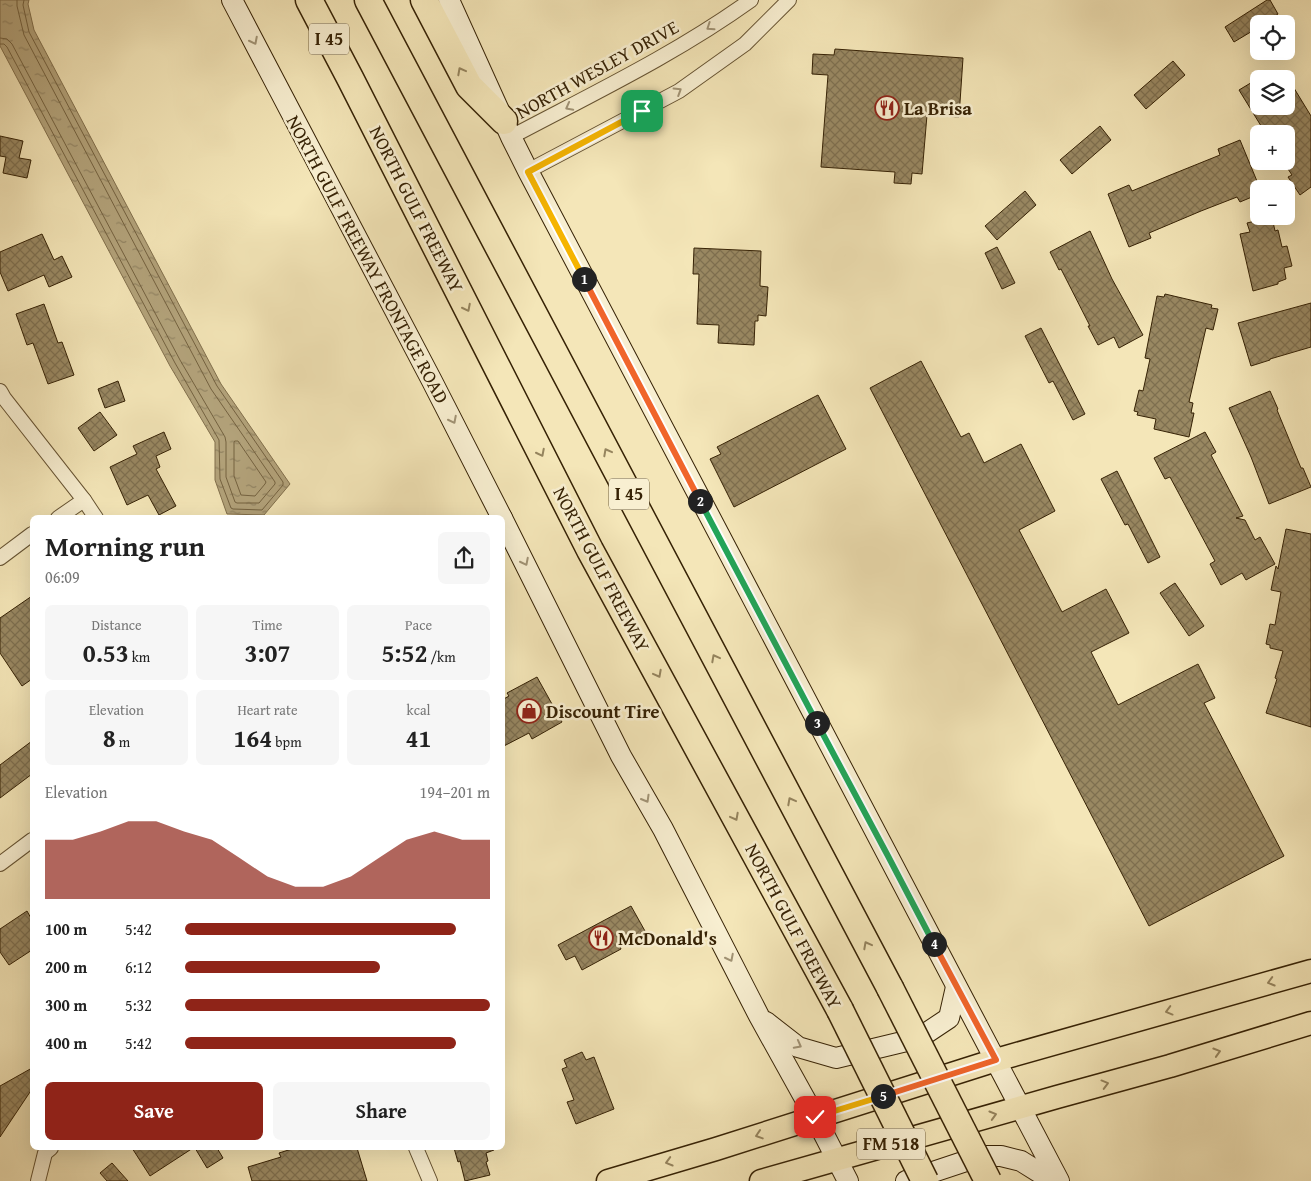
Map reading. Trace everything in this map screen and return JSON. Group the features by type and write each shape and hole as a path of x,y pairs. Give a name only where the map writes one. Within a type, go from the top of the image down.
{"highway":[{"name":"NORTH GULF FREEWAY","path":"309,0 590,550 840,1010 925,1181"},
{"name":"I 45","path":"368,0 890,988 988,1181"},
{"path":"424,0 469,86 507,129"}],"main road":[{"name":"NORTH GULF FREEWAY FRONTAGE ROAD","path":"232,0 432,380 500,515"},
{"path":"449,0 528,172 1059,1181"},
{"name":"NORTH GULF FREEWAY FRONTAGE ROAD","path":"505,524 621,756 663,829 759,1016 809,1119 848,1181"},
{"name":"FM 518","path":"608,1181 996,1060 1311,971"},
{"path":"759,1016 798,1047 836,1058 919,1038 949,1018 956,987"},
{"name":"FM 518","path":"761,1181 1170,1066 1311,1023"},
{"path":"906,1181 981,1156 1001,1156 1021,1161 1053,1181"}],"street":[{"name":"NORTH WESLEY DRIVE","path":"507,129 658,59 750,0"},
{"path":"528,172 679,91 745,44 789,0"},
{"path":"0,391 94,515"},
{"path":"62,515 84,500"},
{"path":"0,558 30,536"},
{"path":"0,864 30,842"},
{"path":"38,1181 45,1153 49,1150"},
{"path":"417,1150 430,1181"}],"water":[{"path":"0,0 29,0 28,4 34,30 221,384 290,484 264,515 227,514 215,480 215,442 170,366 0,46"}],"building":[{"path":"1267,0 1270,0 1278,14 1250,15 1250,32 1234,42 1225,27"},
{"path":"835,49 963,58 959,117 927,115 922,174 912,173 911,184 894,183 895,172 821,167 828,75 812,74 813,54 834,55"},
{"path":"1173,61 1185,75 1146,109 1134,95"},
{"path":"1250,83 1250,108 1239,90"},
{"path":"1295,90 1311,116 1311,187 1300,195 1295,188 1295,180 1290,180 1288,177 1292,175 1289,170 1295,170 1295,125 1260,125 1254,115 1295,115"},
{"path":"1100,126 1111,140 1072,174 1060,160"},
{"path":"0,136 23,141 19,158 31,160 27,178 3,173 6,157 0,156"},
{"path":"1240,140 1250,164 1250,170 1252,170 1257,180 1250,180 1250,198 1240,202 1237,197 1201,211 1149,233 1151,238 1129,247 1108,194 1129,185 1132,191 1220,155 1218,149"},
{"path":"1025,191 1036,205 997,240 985,226"},
{"path":"1250,222 1250,225 1274,225 1275,231 1278,230 1282,247 1287,246 1292,266 1284,268 1286,279 1278,282 1278,284 1253,291 1240,234 1250,232 1247,223"},
{"path":"1090,231 1112,279 1143,335 1119,348 1114,337 1098,345 1061,269 1059,270 1050,252"},
{"path":"42,234 54,260 62,256 72,277 49,287 44,275 8,291 0,272 0,252"},
{"path":"997,247 1015,283 1002,289 985,253"},
{"path":"694,248 761,251 760,286 768,287 766,316 758,315 758,321 755,321 754,345 718,343 719,325 697,324 699,274 693,274"},
{"path":"1165,294 1212,305 1211,308 1218,309 1213,330 1206,328 1189,402 1193,403 1191,413 1194,413 1189,437 1154,429 1156,419 1137,415 1138,412 1134,411 1139,390 1143,391 1150,359 1145,358 1157,296 1164,297"},
{"path":"1311,303 1311,347 1251,366 1238,323"},
{"path":"44,304 58,343 62,342 74,375 48,384 33,343 27,345 16,314"},
{"path":"1041,328 1085,414 1073,420 1053,381 1049,383 1025,336"},
{"path":"921,361 961,437 969,433 984,463 1021,444 1055,511 1019,530 1062,612 1106,589 1129,633 1091,652 1118,705 1198,664 1215,698 1204,703 1284,856 1149,926 870,388"},
{"path":"118,381 125,401 105,408 98,389"},
{"path":"1270,391 1301,468 1303,468 1311,487 1269,504 1229,408"},
{"path":"818,395 846,449 734,507 710,459 721,454 717,447"},
{"path":"100,412 117,435 94,451 78,428"},
{"path":"164,432 171,449 156,456 160,467 156,469 176,506 159,515 148,495 127,505 110,467 137,454 133,446"},
{"path":"1205,432 1216,452 1211,455 1243,516 1236,518 1245,520 1255,540 1260,537 1275,564 1246,580 1242,573 1221,585 1210,564 1215,561 1170,477 1165,479 1154,458"},
{"path":"1117,471 1160,557 1148,563 1128,524 1125,525 1101,479"},
{"path":"1286,529 1311,534 1311,727 1266,713 1277,679 1275,678 1283,651 1270,648 1270,645 1266,644 1270,624 1275,625 1281,592 1271,590 1276,566 1278,569"},
{"path":"1175,583 1204,626 1189,636 1160,593"},
{"path":"30,597 30,680 22,686 0,653 0,618"},
{"name":"Discount Tire","path":"537,677 562,722 532,739 529,733 505,745 505,698 509,696 507,693"},
{"path":"30,742 30,776 0,798 0,765"},
{"name":"McDonald's","path":"631,906 645,931 619,944 621,949 582,970 575,956 566,960 558,945"},
{"path":"27,911 30,916 30,951 9,965 0,952 0,929"},
{"path":"582,1052 586,1060 594,1057 614,1109 576,1124 567,1102 574,1100 562,1069 567,1067 564,1060"},
{"path":"30,1069 30,1092 0,1137 0,1086"},
{"path":"133,1150 190,1150 150,1176"},
{"path":"196,1150 218,1150 223,1158 207,1168"},
{"path":"289,1150 358,1150 367,1181 252,1181 248,1167 281,1157 279,1153"},
{"path":"455,1150 494,1150 486,1153 488,1161 486,1162 490,1175 465,1181 460,1161 458,1162"},
{"path":"112,1163 128,1181 107,1181 100,1173"}],"place":[{"name":"La Brisa","path":"887,108"},
{"name":"Discount Tire","path":"529,711"},
{"name":"McDonald's","path":"601,938"}],"route":[{"path":"642,111 528,172 996,1060 815,1117"}]}
